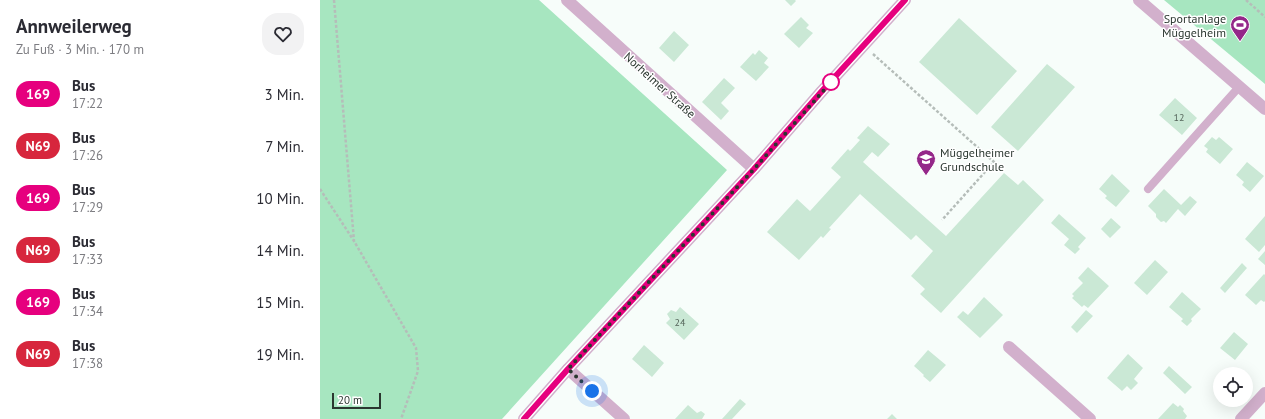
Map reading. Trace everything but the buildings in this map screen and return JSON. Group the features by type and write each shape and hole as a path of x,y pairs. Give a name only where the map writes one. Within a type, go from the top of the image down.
{"street":[{"name":"Norheimer Straße","path":"568,0 754,169"},
{"path":"1139,0 1265,109"},
{"path":"524,419 568,369 754,169 822,91 864,46 901,1"},
{"path":"1009,347 1090,419"},
{"path":"568,369 624,419"},
{"path":"1241,419 1265,393"}],"lane":[{"path":"1148,189 1240,87"}],"path":[{"path":"334,0 354,242"},
{"path":"1246,0 1265,17"},
{"path":"864,46 994,162 942,220"},
{"path":"320,188 354,242 416,348 418,371 401,419"}],"green space":[{"path":"320,0 539,0 727,170 502,419 320,419"},
{"name":"Sportanlage Müggelheim","path":"1164,0 1265,0 1265,84"}],"bus line":[{"name":"169","path":"524,419 568,369 754,169 822,91 905,0"}],"place":[{"name":"Sportanlage Müggelheim","path":"1240,42"},
{"name":"Müggelheimer Grundschule","path":"926,176"}],"route":[{"path":"592,391 568,369 754,169 832,81 831,82"}]}
